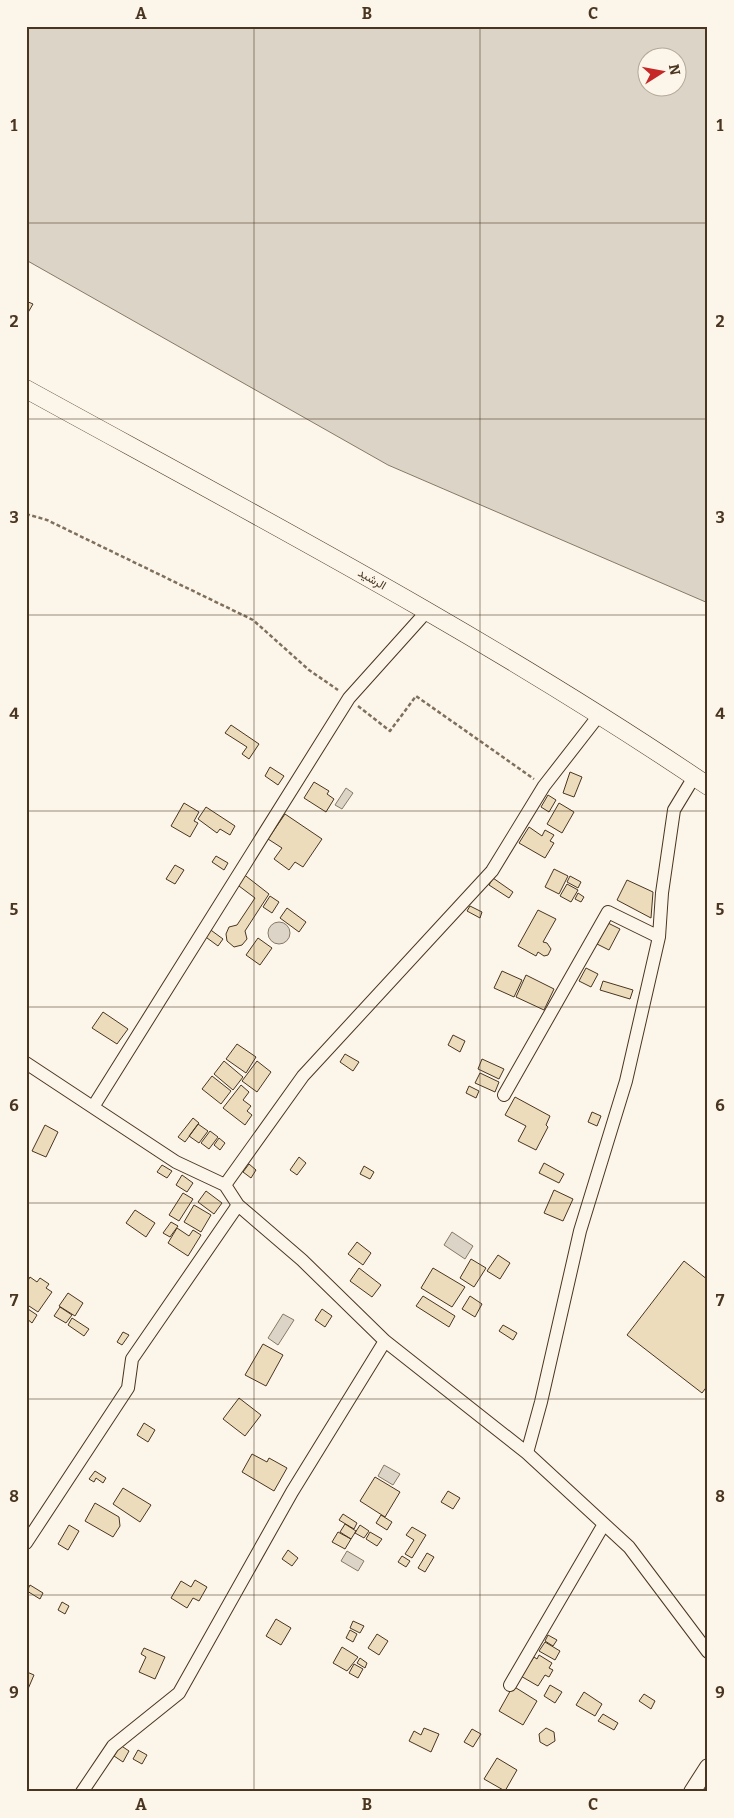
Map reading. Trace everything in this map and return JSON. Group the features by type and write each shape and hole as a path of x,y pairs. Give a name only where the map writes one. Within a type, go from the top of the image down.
{"main road":[{"name":"الرشيد","path":"26,390 317,547 428,610 600,714 701,782"}],"street":[{"path":"93,1108 349,698 428,610"},
{"path":"224,1185 303,1076 492,871 544,786 600,714"},
{"path":"527,1453 541,1402 580,1231 626,1081 659,937 662,893 674,810 701,782"},
{"path":"504,1095 608,912 659,937"},
{"path":"26,1063 176,1162 224,1185 238,1205 302,1260 385,1341 527,1453 629,1547 708,1652"},
{"path":"26,1543 128,1388 132,1359 238,1205"},
{"path":"82,1792 113,1746 179,1693 292,1492 385,1341"},
{"path":"510,1685 604,1524"},
{"path":"692,1792 708,1767"}],"path":[{"path":"26,514 47,520 253,620 309,670 349,698 390,731 416,696 544,786"}],"shaded area":[{"path":"26,26 708,26 708,603 388,465 26,260"},
{"path":"346,788 353,793 342,809 335,805"},
{"path":"279,922 287,925 290,933 287,941 279,944 271,941 268,933 271,925"},
{"path":"452,1232 473,1246 465,1259 444,1245"},
{"path":"283,1314 294,1320 278,1345 268,1338"},
{"path":"384,1465 400,1474 393,1485 378,1476"},
{"path":"347,1551 364,1561 358,1571 341,1561"}],"building":[{"path":"26,301 33,304 26,316"},
{"path":"231,725 259,744 249,759 242,754 247,747 225,733"},
{"path":"270,767 284,776 278,785 265,776"},
{"path":"570,772 582,777 574,797 563,793"},
{"path":"314,782 329,791 327,794 334,799 326,812 304,798"},
{"path":"548,795 556,800 549,812 541,807"},
{"path":"184,803 199,812 194,821 198,823 190,837 171,826"},
{"path":"559,803 574,812 562,833 547,824"},
{"path":"206,807 235,826 230,835 220,829 217,833 198,819"},
{"path":"285,814 322,839 303,867 295,862 289,870 274,859 282,848 268,839"},
{"path":"529,827 542,836 545,830 554,835 550,841 554,843 545,858 519,843"},
{"path":"216,856 228,863 224,870 212,862"},
{"path":"175,865 184,870 175,884 166,879"},
{"path":"554,869 568,876 559,894 545,887"},
{"path":"242,873 269,894 245,931 247,939 242,945 234,947 227,941 226,934 229,927 237,925 255,898 235,883"},
{"path":"570,876 581,882 578,888 567,882"},
{"path":"493,878 513,892 509,898 489,885"},
{"path":"627,880 653,892 651,918 617,900"},
{"path":"567,884 578,890 571,902 560,896"},
{"path":"578,893 584,897 581,902 575,899"},
{"path":"270,896 279,902 272,913 263,907"},
{"path":"470,906 482,912 480,918 467,911"},
{"path":"287,908 306,922 299,932 280,918"},
{"path":"538,910 556,919 543,942 547,943 551,949 548,955 544,956 538,952 536,956 518,946"},
{"path":"608,923 620,929 609,950 597,944"},
{"path":"208,928 223,939 218,946 203,935"},
{"path":"258,938 272,948 260,965 246,955"},
{"path":"586,968 598,974 591,987 579,981"},
{"path":"502,971 522,980 514,997 494,988"},
{"path":"526,975 554,989 544,1010 516,997"},
{"path":"603,981 633,990 630,999 600,990"},
{"path":"103,1012 128,1029 117,1044 92,1028"},
{"path":"453,1035 465,1041 460,1052 448,1045"},
{"path":"237,1044 256,1057 246,1073 226,1059"},
{"path":"345,1054 359,1062 353,1071 340,1062"},
{"path":"482,1059 504,1069 499,1079 478,1069"},
{"path":"224,1061 243,1077 233,1090 214,1074"},
{"path":"257,1061 271,1072 257,1092 242,1081"},
{"path":"480,1073 499,1082 495,1092 475,1083"},
{"path":"212,1076 231,1091 221,1104 202,1089"},
{"path":"241,1085 249,1092 243,1100 251,1106 247,1111 252,1115 245,1125 223,1108"},
{"path":"469,1086 479,1091 476,1098 466,1093"},
{"path":"515,1097 550,1116 546,1125 548,1127 536,1150 518,1141 526,1126 505,1115"},
{"path":"592,1112 601,1116 597,1126 588,1122"},
{"path":"193,1118 199,1123 185,1142 178,1137"},
{"path":"198,1124 208,1131 199,1143 189,1136"},
{"path":"45,1125 58,1132 46,1157 32,1151"},
{"path":"210,1131 218,1137 209,1149 201,1143"},
{"path":"219,1138 225,1143 220,1150 214,1145"},
{"path":"299,1157 306,1163 297,1175 290,1170"},
{"path":"544,1163 564,1174 559,1183 539,1173"},
{"path":"249,1164 256,1170 251,1178 243,1172"},
{"path":"162,1165 172,1171 167,1178 157,1172"},
{"path":"364,1166 374,1172 370,1179 360,1174"},
{"path":"182,1175 193,1183 187,1192 176,1185"},
{"path":"554,1190 573,1199 563,1221 544,1213"},
{"path":"206,1191 222,1203 214,1214 198,1202"},
{"path":"183,1193 193,1199 179,1221 169,1215"},
{"path":"194,1205 211,1215 201,1232 184,1222"},
{"path":"135,1210 155,1223 146,1237 126,1223"},
{"path":"171,1222 178,1226 170,1237 163,1233"},
{"path":"177,1228 189,1236 193,1230 201,1235 188,1256 168,1243"},
{"path":"357,1242 371,1253 363,1265 348,1254"},
{"path":"498,1255 510,1263 500,1279 487,1271"},
{"path":"471,1259 486,1268 474,1287 460,1278"},
{"path":"684,1261 708,1280 708,1385 702,1393 627,1335"},
{"path":"359,1268 381,1285 372,1297 350,1281"},
{"path":"433,1268 465,1287 452,1307 421,1288"},
{"path":"30,1277 37,1282 40,1278 49,1284 46,1288 52,1292 38,1312 26,1304 26,1284"},
{"path":"68,1293 83,1303 75,1316 59,1306"},
{"path":"423,1296 455,1316 449,1327 416,1306"},
{"path":"470,1296 482,1304 475,1317 462,1309"},
{"path":"60,1307 72,1315 66,1323 54,1316"},
{"path":"28,1309 37,1315 32,1323 26,1318"},
{"path":"322,1309 332,1316 325,1327 315,1320"},
{"path":"72,1318 89,1329 84,1336 68,1325"},
{"path":"503,1325 517,1333 513,1340 499,1331"},
{"path":"123,1332 129,1335 122,1345 117,1342"},
{"path":"263,1344 283,1355 266,1386 245,1375"},
{"path":"239,1398 261,1415 245,1436 223,1419"},
{"path":"144,1423 155,1430 148,1442 137,1435"},
{"path":"252,1454 267,1462 269,1458 287,1468 274,1491 242,1472"},
{"path":"95,1471 106,1478 103,1483 96,1478 94,1482 89,1479"},
{"path":"375,1477 400,1492 385,1517 360,1501"},
{"path":"123,1488 151,1505 140,1522 113,1504"},
{"path":"448,1491 460,1498 453,1509 441,1502"},
{"path":"95,1503 119,1517 120,1526 113,1537 85,1521"},
{"path":"343,1514 357,1523 354,1529 339,1520"},
{"path":"381,1515 392,1522 387,1530 376,1523"},
{"path":"345,1524 356,1531 351,1539 340,1532"},
{"path":"69,1525 79,1531 68,1550 58,1544"},
{"path":"360,1525 369,1531 364,1538 355,1533"},
{"path":"412,1527 426,1535 412,1558 405,1554 414,1540 406,1535"},
{"path":"338,1532 351,1539 345,1549 332,1542"},
{"path":"370,1532 382,1539 377,1546 366,1539"},
{"path":"288,1550 298,1558 292,1566 282,1559"},
{"path":"427,1553 434,1557 425,1572 418,1568"},
{"path":"402,1556 410,1561 406,1567 398,1562"},
{"path":"195,1580 207,1587 199,1601 193,1598 187,1608 171,1598 181,1581 191,1587"},
{"path":"30,1585 43,1593 40,1599 27,1591"},
{"path":"62,1602 69,1606 65,1614 58,1610"},
{"path":"276,1619 291,1628 281,1645 266,1636"},
{"path":"353,1621 364,1626 360,1633 350,1628"},
{"path":"350,1630 357,1634 353,1642 346,1638"},
{"path":"377,1634 388,1641 379,1655 368,1648"},
{"path":"548,1635 557,1640 553,1646 545,1641"},
{"path":"545,1642 560,1651 555,1660 539,1651"},
{"path":"342,1647 358,1657 347,1671 333,1663"},
{"path":"144,1648 165,1657 155,1679 139,1672 146,1657 141,1654"},
{"path":"539,1655 552,1663 549,1668 553,1670 549,1677 545,1675 538,1686 519,1675 527,1661 530,1663 534,1657 537,1659"},
{"path":"360,1658 367,1663 365,1668 357,1663"},
{"path":"354,1664 363,1669 358,1678 349,1673"},
{"path":"27,1672 34,1675 28,1689 26,1688"},
{"path":"550,1685 562,1692 555,1703 544,1696"},
{"path":"513,1686 537,1701 523,1725 499,1711"},
{"path":"584,1692 602,1704 595,1716 576,1705"},
{"path":"644,1694 655,1701 651,1709 639,1701"},
{"path":"603,1714 618,1723 614,1730 598,1721"},
{"path":"424,1728 439,1734 431,1752 409,1741 414,1731 421,1735"},
{"path":"546,1728 554,1732 555,1741 547,1746 540,1742 539,1734"},
{"path":"472,1729 481,1734 473,1747 464,1742"},
{"path":"120,1745 129,1751 123,1762 114,1756"},
{"path":"138,1750 147,1755 142,1764 133,1759"},
{"path":"497,1758 517,1770 505,1791 484,1779"}]}
